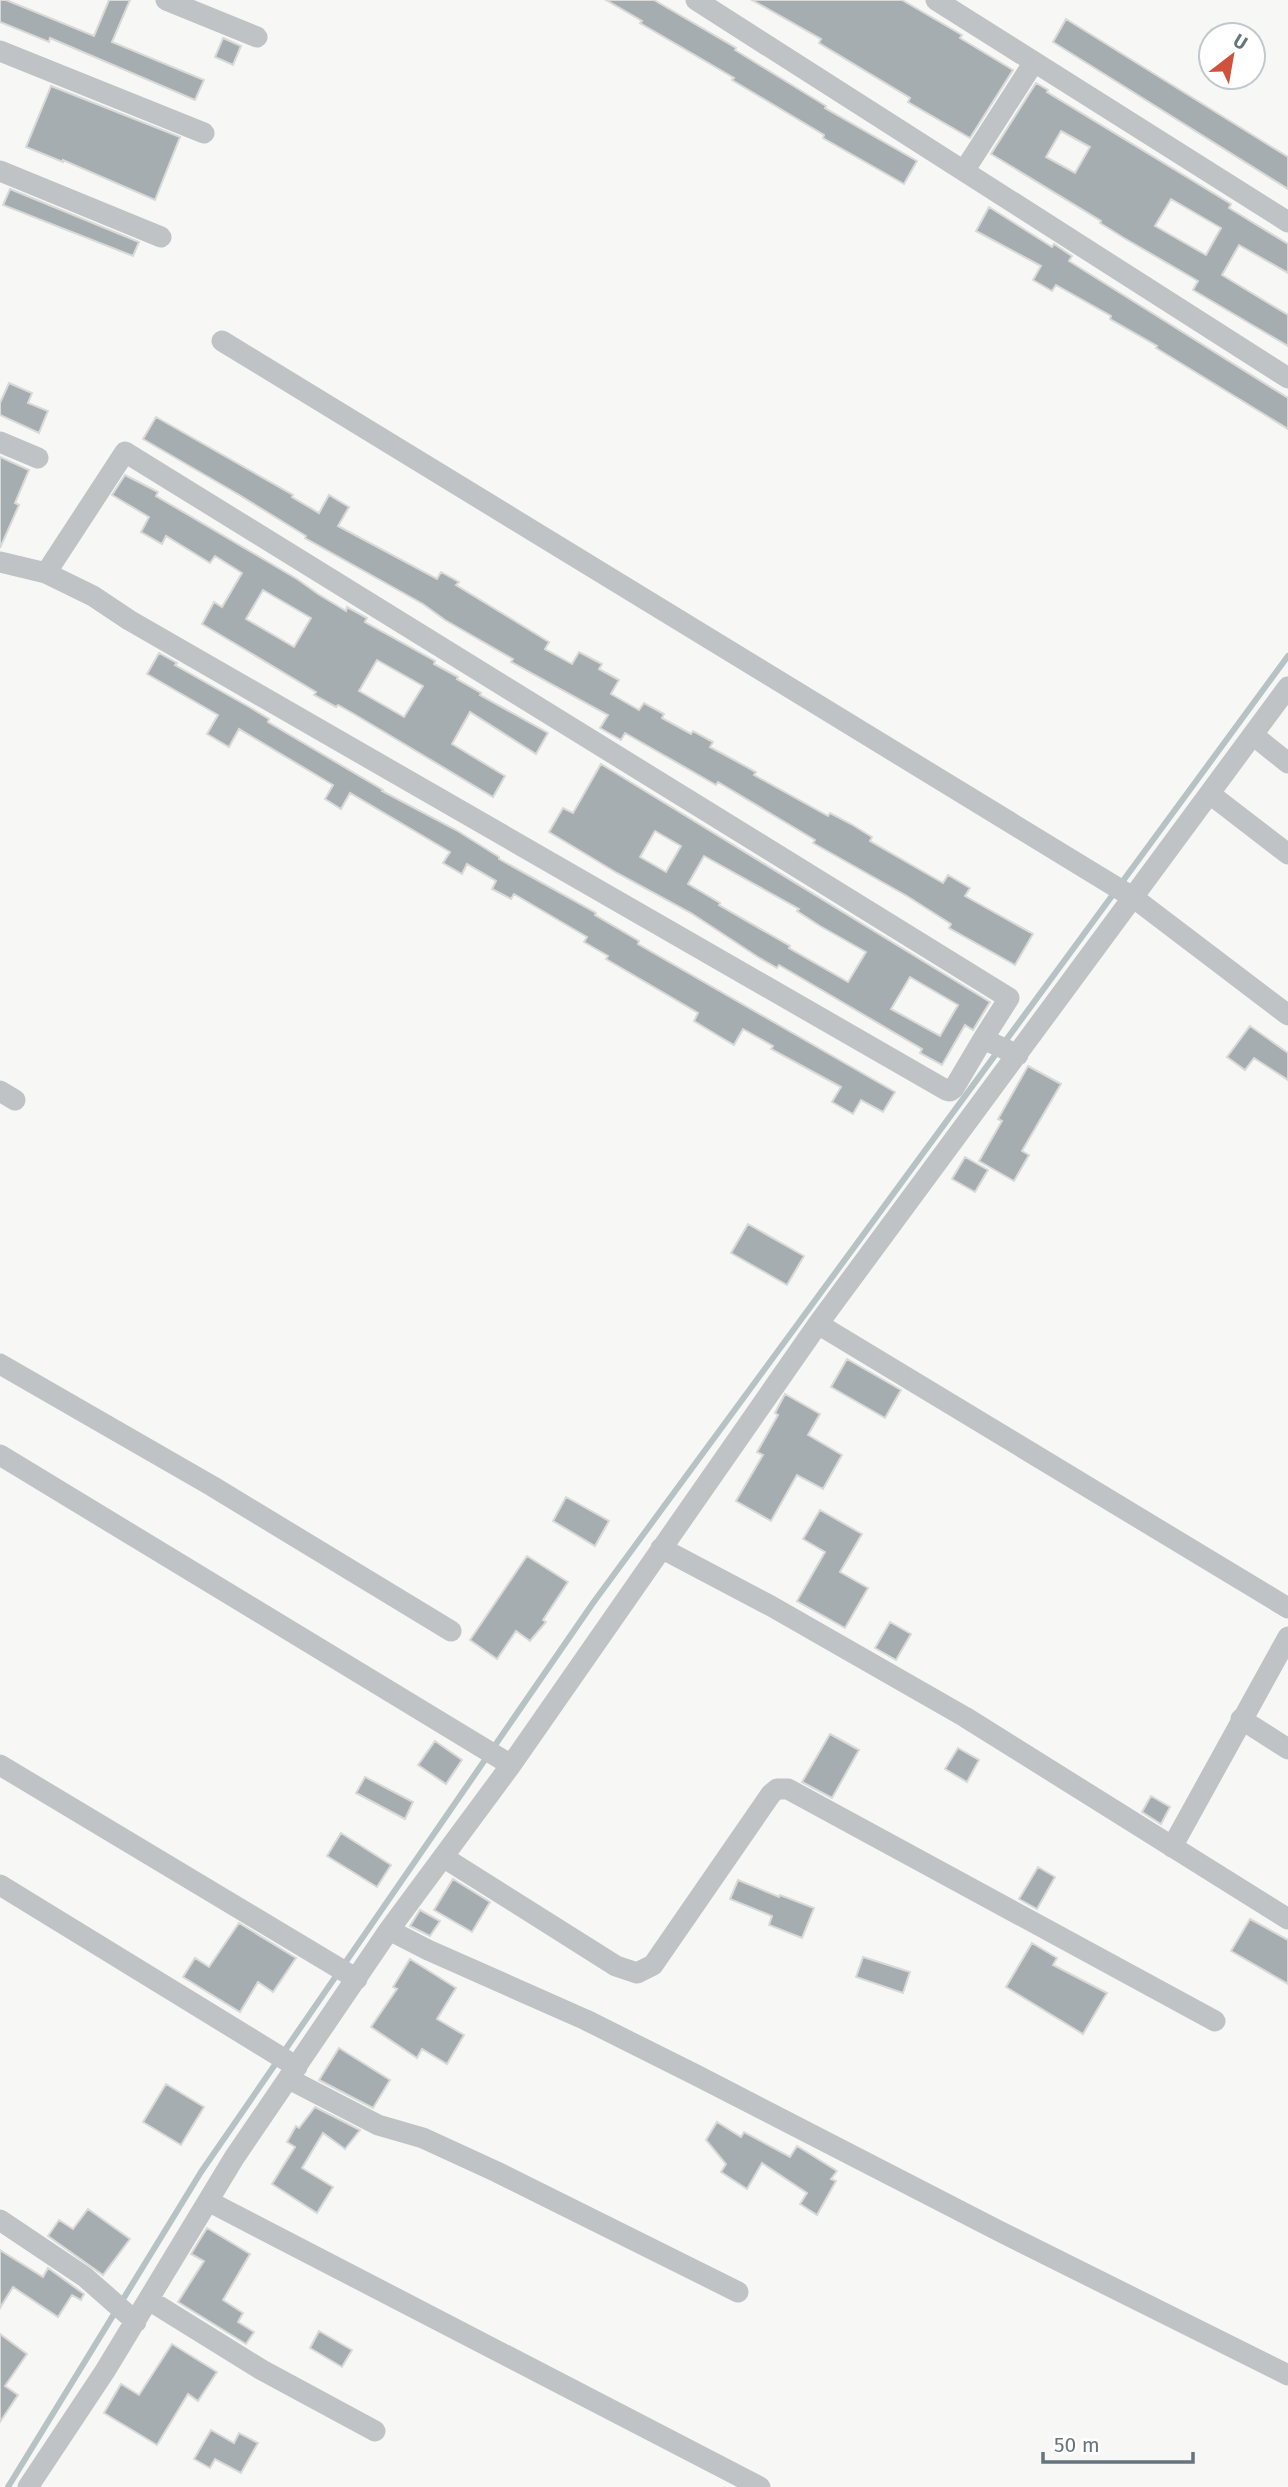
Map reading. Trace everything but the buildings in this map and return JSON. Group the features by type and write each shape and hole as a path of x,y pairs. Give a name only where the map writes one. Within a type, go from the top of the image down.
{"street":[{"path":"166,0 257,37"},
{"path":"696,0 1288,378"},
{"path":"936,0 1288,222"},
{"path":"0,51 204,133"},
{"path":"964,171 1034,62"},
{"path":"0,171 161,237"},
{"path":"222,341 1134,898 1288,1015"},
{"path":"0,442 38,458"},
{"path":"28,2487 133,2319 149,2300 234,2158 293,2070 818,1324 1001,1047 1009,998 125,452 46,573"},
{"path":"0,562 46,573 93,596 129,620 950,1091 1001,1047 1134,898 1288,687"},
{"path":"1253,735 1288,763"},
{"path":"1210,794 1288,853"},
{"path":"818,1324 1288,1608"},
{"path":"0,1364 223,1493 451,1631"},
{"path":"0,1455 507,1763"},
{"path":"662,1548 771,1606 965,1717 1288,1919"},
{"path":"1172,1847 1288,1637"},
{"path":"1241,1718 1288,1749"},
{"path":"0,1765 357,1979"},
{"path":"443,1857 616,1966 637,1973 653,1965 771,1794 777,1789 788,1789 1215,2021"},
{"path":"0,1885 275,2053 293,2070 378,2125 423,2138 497,2172 738,2292"},
{"path":"389,1930 586,2020 696,2074 999,2231 1288,2375"},
{"path":"208,2201 760,2487"},
{"path":"0,2220 85,2277 133,2319"},
{"path":"149,2300 262,2370 375,2431"}],"waterway":[{"path":"8,2487 201,2172 593,1603 1288,656"}]}
